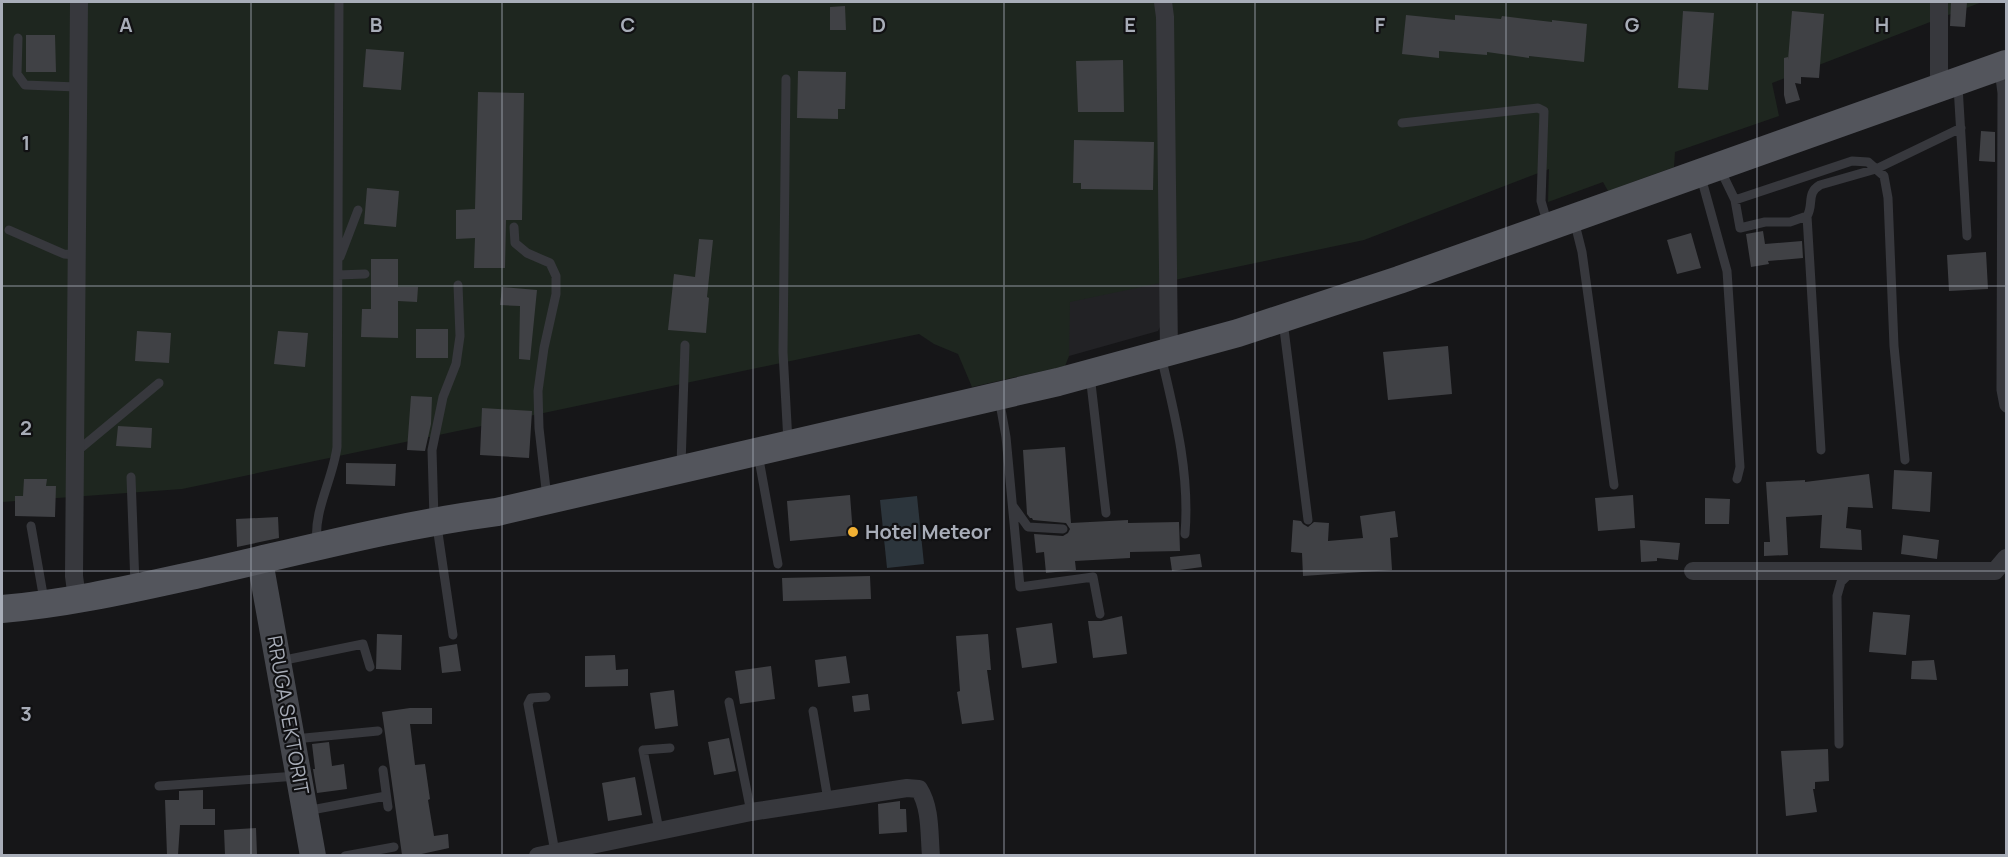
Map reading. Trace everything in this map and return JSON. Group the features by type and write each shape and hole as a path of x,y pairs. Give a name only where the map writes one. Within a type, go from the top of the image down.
{"main road":[{"path":"2,621 138,601 262,567 789,446 1165,353 1399,280 2003,66"},
{"path":"2,609 76,599 262,567 317,548 436,527"}],"street":[{"path":"76,599 79,2"},
{"path":"1163,2 1165,17 1165,353"},
{"path":"1939,2 1948,85"},
{"path":"1693,571 1995,571 2007,558"},
{"name":"RRUGA SEKTORIT","path":"262,567 313,855"},
{"path":"546,854 584,850 659,830 750,812 907,788 919,789 926,807 931,855"}],"lane":[{"path":"317,548 315,528 334,465 337,447 339,2"},
{"path":"18,38 17,74 25,85 77,87"},
{"path":"2003,66 2001,390 2004,406 2007,408"},
{"path":"786,79 783,352 789,446"},
{"path":"1948,85 1961,128 1967,236"},
{"path":"1402,123 1538,108 1544,111 1541,201 1561,223 1582,252 1614,484"},
{"path":"1710,170 1734,200 1740,228 1765,222 1790,222 1807,216 1811,210 1810,195 1813,189 1820,185 1876,169 1961,128"},
{"path":"1734,200 1852,161 1868,162 1884,176 1888,198 1894,346 1905,460"},
{"path":"1710,170 1727,271 1740,467 1737,479"},
{"path":"338,262 358,210"},
{"path":"1807,216 1821,450"},
{"path":"514,227 515,243 527,253 550,263 555,276 556,294 544,348 538,391 539,428 547,501"},
{"path":"9,230 64,254 76,255"},
{"path":"338,275 365,274"},
{"path":"453,634 436,527 432,450 443,397 456,364 460,336 458,285"},
{"path":"1283,318 1308,520"},
{"path":"681,470 686,345"},
{"path":"1165,353 1185,473 1187,505 1185,534"},
{"path":"1090,373 1106,513"},
{"path":"75,453 159,383"},
{"path":"998,396 1006,437 1013,506 1012,523 1020,586 1093,577 1100,614"},
{"path":"757,453 778,564"},
{"path":"131,477 135,588"},
{"path":"1013,506 1028,527 1063,529"},
{"path":"31,526 45,604"},
{"path":"1839,744 1837,596 1841,582 1848,574 1855,571"},
{"path":"279,662 363,644 370,667"},
{"path":"546,697 531,698 528,704 546,854"},
{"path":"729,702 750,812"},
{"path":"813,711 828,800"},
{"path":"292,740 378,731"},
{"path":"659,830 643,750 669,748"},
{"path":"382,770 388,807"},
{"path":"159,786 299,776"},
{"path":"305,811 386,796"},
{"path":"345,855 394,847"}],"shaded area":[{"path":"2,2 1982,2 1772,83 1779,116 1675,152 1674,167 1608,191 1603,182 1548,202 1549,169 1364,240 1070,302 1069,356 1065,366 972,387 958,354 934,344 919,334 182,489 2,502"},
{"path":"1069,126 1160,129 1162,323 1158,331 1069,356"},
{"path":"917,496 924,564 887,568 880,500"}],"building":[{"path":"1951,2 1967,2 1965,27 1950,26"},
{"path":"845,6 846,30 830,30 830,7"},
{"path":"1683,11 1714,13 1708,90 1678,88"},
{"path":"1792,11 1824,14 1819,78 1801,77 1801,84 1795,83 1800,100 1786,104 1784,58 1788,57 1788,60"},
{"path":"1406,15 1455,20 1455,15 1501,19 1502,16 1587,24 1584,62 1487,52 1487,55 1439,51 1439,58 1402,54"},
{"path":"26,35 55,35 56,72 26,72"},
{"path":"366,49 404,52 401,90 363,87"},
{"path":"1123,60 1124,112 1078,112 1076,61"},
{"path":"798,71 846,72 845,109 838,109 838,119 797,118"},
{"path":"478,92 524,93 522,220 506,220 505,268 474,268 475,238 456,239 456,210 475,209"},
{"path":"1981,131 1995,132 1995,162 1979,161"},
{"path":"1074,140 1154,142 1153,190 1081,189 1081,183 1073,183"},
{"path":"367,188 399,191 396,227 364,224"},
{"path":"1763,231 1765,244 1802,241 1803,258 1768,261 1769,264 1751,267 1746,234"},
{"path":"1691,233 1701,268 1677,274 1667,240"},
{"path":"699,239 713,240 706,333 668,330 674,274 695,277"},
{"path":"1986,252 1988,289 1949,291 1947,255"},
{"path":"371,259 398,259 398,287 418,287 417,302 398,301 398,338 361,337 362,309 371,309"},
{"path":"502,287 537,290 530,360 519,359 520,306 500,305"},
{"path":"416,329 448,329 448,358 416,358"},
{"path":"137,331 171,333 169,363 135,361"},
{"path":"278,331 308,333 305,367 274,364"},
{"path":"1448,346 1452,394 1388,400 1383,352"},
{"path":"411,396 432,397 431,424 425,451 407,450"},
{"path":"482,408 532,411 529,458 480,455"},
{"path":"118,426 152,428 151,448 116,446"},
{"path":"1065,447 1071,523 1128,520 1128,523 1179,522 1180,551 1130,552 1130,558 1075,561 1076,570 1046,573 1044,552 1036,553 1034,534 1063,536 1070,529 1066,523 1033,520 1027,514 1023,450"},
{"path":"346,463 396,464 395,486 346,484"},
{"path":"1894,470 1932,472 1930,512 1892,509"},
{"path":"1869,474 1873,508 1848,507 1846,528 1861,530 1862,550 1820,548 1822,515 1786,517 1788,555 1764,556 1764,542 1770,542 1766,482 1805,480 1805,482"},
{"path":"24,479 47,479 46,486 56,486 55,517 15,516 15,496 23,496"},
{"path":"850,495 853,535 790,541 787,501"},
{"path":"1633,495 1635,528 1598,531 1595,498"},
{"path":"1705,498 1730,499 1729,524 1705,524"},
{"path":"1395,511 1398,537 1390,538 1392,570 1303,576 1302,553 1291,552 1293,520 1301,521 1308,527 1314,522 1329,523 1328,541 1363,538 1360,516"},
{"path":"278,517 279,538 237,547 236,519"},
{"path":"1903,535 1939,540 1937,559 1901,554"},
{"path":"1640,540 1680,543 1678,560 1657,558 1657,561 1641,562"},
{"path":"1200,554 1202,567 1172,571 1170,557"},
{"path":"870,576 871,599 783,601 782,578"},
{"path":"1873,612 1910,615 1906,655 1869,652"},
{"path":"1122,616 1127,654 1093,658 1088,621 1101,621"},
{"path":"1052,623 1057,663 1022,668 1016,628"},
{"path":"377,634 402,635 401,670 376,669"},
{"path":"988,634 991,670 987,670 994,720 962,724 957,692 960,691 956,636"},
{"path":"457,644 461,671 442,673 439,647"},
{"path":"615,655 616,670 628,669 628,686 585,687 585,656"},
{"path":"846,656 850,683 818,687 815,660"},
{"path":"1934,660 1937,680 1911,679 1912,661"},
{"path":"771,666 775,699 740,704 735,671"},
{"path":"674,690 678,726 655,729 650,693"},
{"path":"868,694 870,710 854,712 852,696"},
{"path":"432,708 432,724 410,724 415,765 425,764 434,836 448,834 449,848 417,855 402,855 382,712"},
{"path":"729,738 736,771 714,775 708,742"},
{"path":"329,742 332,766 344,764 347,789 317,793 312,744"},
{"path":"1828,749 1829,781 1815,782 1815,789 1813,789 1817,812 1786,816 1781,751"},
{"path":"635,777 642,815 608,821 602,783"},
{"path":"203,790 203,809 215,809 215,825 180,825 178,855 167,855 165,800 179,800 179,791"},
{"path":"900,801 900,809 906,809 907,832 879,834 878,804"},
{"path":"256,828 257,855 225,855 224,830"}],"place":[{"name":"Hotel Meteor","path":"853,532"}]}
